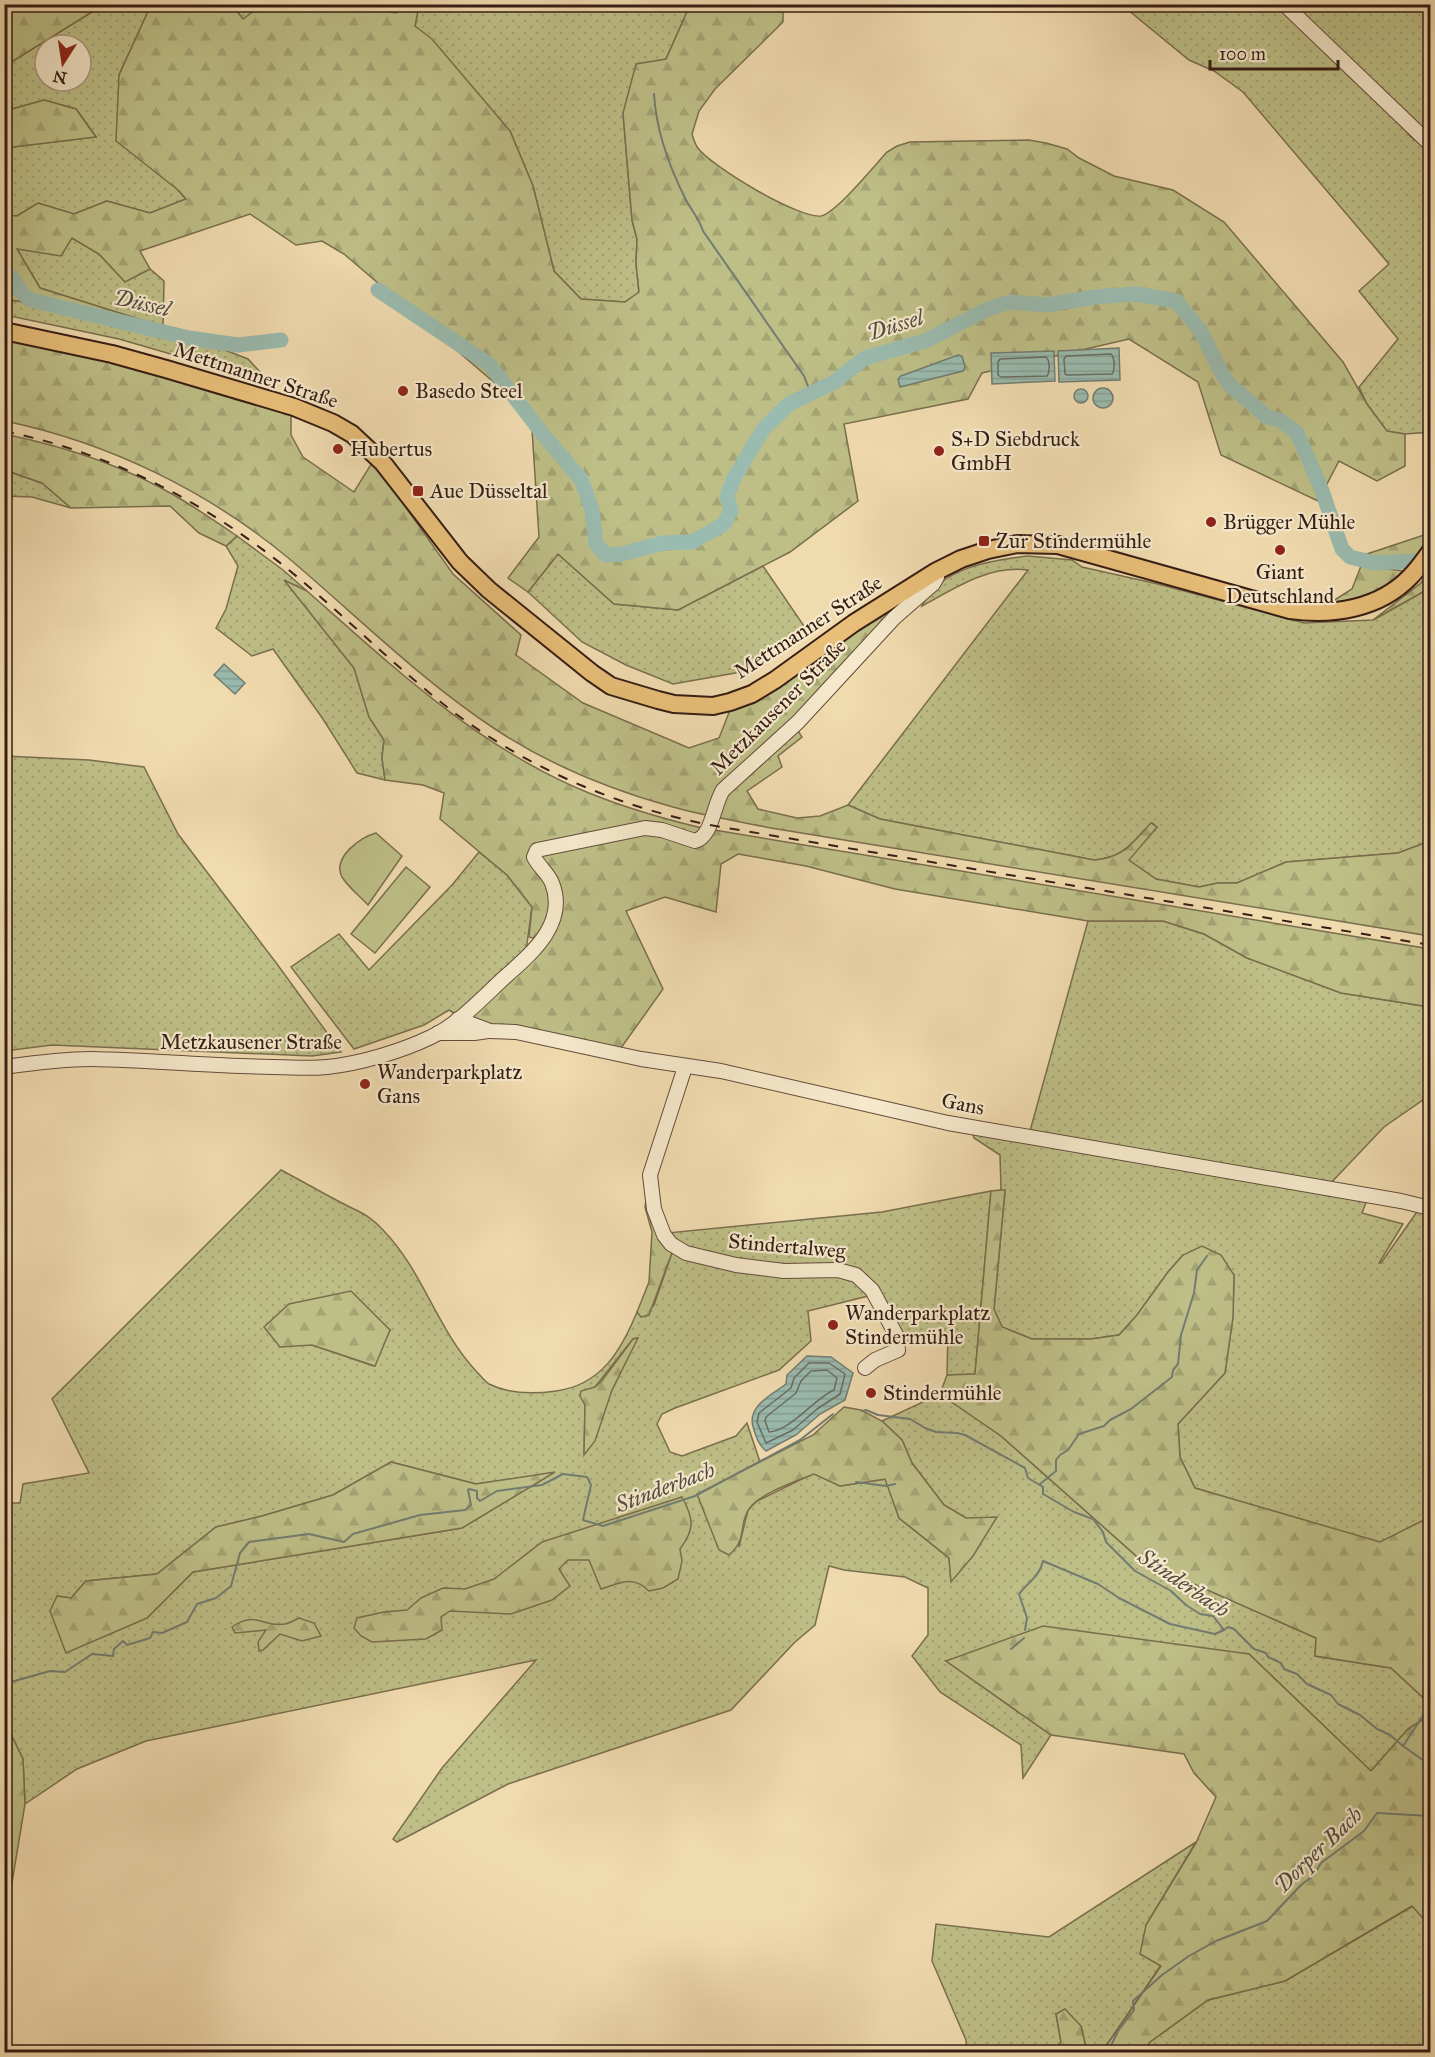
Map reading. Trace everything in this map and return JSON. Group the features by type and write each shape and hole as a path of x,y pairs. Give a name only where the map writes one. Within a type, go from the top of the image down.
{"main road":[{"name":"Mettmanner Straße","path":"4,332 112,354 294,407 333,423 352,434 383,463 460,562 489,590 611,686 674,704 713,706 752,694 854,623 935,572 961,559 1017,544 1058,546 1290,610 1322,613 1346,610 1370,603 1395,589 1416,571 1431,552"}],"street":[{"path":"1284,4 1431,144"},
{"name":"Metzkausener Straße","path":"4,1067 92,1059 324,1068 370,1059 438,1033 458,1019 532,952 551,926 556,913 556,895 551,881 534,857 537,850 639,829 662,830 695,841 704,837 717,800 723,790 798,722 894,618 933,584 937,577 935,572"},
{"name":"Gans","path":"458,1019 490,1030 553,1038 685,1067 721,1071 948,1124 1431,1208"},
{"name":"Gans","path":"438,1033 474,1033 490,1030"},
{"name":"Stindertalweg","path":"685,1067 650,1175 654,1209 664,1235 671,1244 686,1253 736,1265 784,1271 838,1270 856,1275 872,1290 898,1342 898,1350 875,1360 865,1368"}],"green space":[{"path":"5,4 103,4 58,33 33,33 33,49 5,66"},
{"path":"337,4 396,13 397,5 419,5 415,26 432,39 510,131 533,186 554,271 581,299 625,302 639,292 636,264 637,239 632,220 623,113 636,64 666,59 690,5 776,5 783,13 783,22 715,89 699,111 692,134 697,147 705,156 756,190 794,209 821,216 836,207 887,152 910,142 1029,140 1046,143 1067,149 1079,158 1114,176 1173,190 1224,222 1343,362 1367,404 1387,431 1405,434 1405,466 1377,481 1339,461 1318,501 1221,455 1198,382 1129,339 982,373 968,399 844,424 858,501 790,552 678,610 614,604 558,554 528,592 508,578 539,537 531,414 344,254 322,241 296,245 250,214 140,251 150,269 125,282 99,254 72,238 61,256 17,249 40,288 142,320 132,330 19,301 5,300 4,215 17,216 38,203 74,214 107,201 150,213 186,199 178,190 116,141 119,75 151,5 232,5 243,19 262,5"},
{"path":"103,5 151,5 119,75 178,190 186,199 150,213 107,201 74,214 38,203 17,216 5,215 4,148 96,137 76,109 44,100 5,111 5,66 33,49 33,93 93,93 93,33 58,33"},
{"path":"232,5 262,5 262,6 243,19"},
{"path":"337,5 397,5 397,13"},
{"path":"419,5 690,5 666,59 623,113 632,220 637,239 636,264 639,293 625,302 581,299 554,271 533,186 510,131 415,26"},
{"path":"1122,5 1430,5 1430,140 1396,117 1410,136 1430,152 1430,432 1405,434 1387,432 1367,404 1359,387 1398,339 1359,291 1389,264 1243,92 1214,71 1189,60"},
{"path":"44,100 76,109 96,137 5,148 5,111"},
{"path":"72,238 99,254 125,281 150,269 164,281 163,326 248,359 263,375 257,379 119,339 5,315 4,300 19,301 133,330 141,320 40,288 17,249"},
{"path":"5,339 126,364 291,413 291,435 303,457 354,492 373,461 453,574 521,635 516,655 583,703 689,748 719,738 730,710 757,698 780,684 921,585 837,669 791,720 802,737 778,756 782,767 747,791 758,809 797,818 820,816 848,805 880,819 1094,860 1120,853 1133,843 1151,823 1157,827 1129,860 1156,879 1199,887 1218,883 1237,883 1286,862 1398,853 1430,841 1430,936 771,828 673,807 626,793 581,775 515,742 468,710 416,669 292,561 227,513 193,492 157,473 83,442 5,421"},
{"path":"4,434 72,451 116,467 179,498 237,536 226,546 199,533 170,506 71,508 42,483 5,470"},
{"path":"4,470 42,483 71,508 32,497 5,496"},
{"path":"1430,533 1430,543 1421,556 1370,558 1364,555"},
{"path":"237,536 307,591 285,581 354,668 369,717 384,740 382,758 385,780 357,773 323,719 273,649 252,656 216,628 226,609 238,566 226,546"},
{"path":"558,554 614,604 678,610 763,566 804,626 741,672 673,684 626,665 582,642 528,592"},
{"path":"1028,556 1072,560 1082,567 1158,584 1304,623 1373,620 1430,588 1430,841 1398,853 1286,862 1237,883 1218,883 1199,887 1156,879 1128,860 1157,827 1152,823 1120,853 1094,860 880,819 848,805 1028,570 1014,569 986,574 922,606 930,593 941,582 967,568 998,560"},
{"path":"1361,566 1405,571 1372,593 1333,604 1336,599 1352,589"},
{"path":"1430,569 1430,588 1373,620 1421,583"},
{"path":"284,580 307,591 372,649 475,730 511,754 549,775 589,793 645,813 702,828 1430,949 1430,1007 1341,993 1247,958 1204,934 1163,921 1088,921 895,889 806,866 738,854 721,864 716,912 665,897 626,911 663,989 621,1048 490,1025 471,1016 522,971 544,941 529,937 532,907 507,875 440,819 444,793 423,785 385,780 382,758 384,740 369,717 354,668"},
{"path":"4,756 89,760 144,767 178,834 341,1052 312,1056 52,1045 5,1051"},
{"path":"376,833 402,856 368,905 345,881 340,870 344,856 349,849"},
{"path":"479,852 507,875 532,907 526,951 457,1015 449,1010 424,1025 354,1049 291,967 339,934 369,970 452,885"},
{"path":"406,867 430,887 375,953 351,934"},
{"path":"1088,921 1163,921 1204,934 1247,958 1341,993 1430,1007 1430,1095 1384,1127 1328,1186 1367,1200 1362,1213 1403,1224 1379,1263 1419,1209 1430,1213 1430,1517 1380,1543 1195,1488 1180,1457 1178,1424 1225,1373 1233,1317 1234,1275 1183,1255 1119,1335 1091,1339 1032,1339 1002,1327 994,1309 1005,1191 1001,1190 1000,1155 974,1138 973,1134 1030,1131"},
{"path":"281,1170 372,1219 409,1263 462,1355 487,1383 513,1391 531,1393 556,1391 585,1382 597,1374 616,1353 637,1312 641,1317 654,1305 673,1250 851,1277 872,1295 808,1311 811,1341 779,1370 675,1408 662,1414 657,1424 670,1452 682,1456 736,1436 747,1423 760,1462 737,1475 739,1547 748,1510 757,1501 814,1473 840,1486 886,1479 899,1518 949,1558 951,1581 966,1518 944,1505 912,1463 902,1440 882,1421 940,1394 1001,1436 1142,1561 1316,1638 1315,1656 1391,1668 1430,1704 1430,1715 1408,1729 1371,1771 1249,1654 946,1661 1051,1735 1023,1778 1021,1745 940,1692 912,1656 928,1635 928,1588 905,1577 844,1570 829,1566 815,1625 794,1643 731,1710 508,1784 397,1842 393,1839 442,1768 536,1660 146,1741 77,1769 25,1804 23,1759 5,1722 5,1503 20,1503 23,1484 89,1473 52,1399","holes":["390,1330 374,1366 312,1345","637,1338 584,1454 585,1405 595,1387 633,1339","391,1462 476,1484 553,1473 462,1528 193,1572 147,1618 57,1596 71,1598 86,1581 157,1574 216,1527 333,1495"]},
{"path":"1005,1190 994,1309 1002,1327 1032,1339 1091,1339 1119,1335 1183,1255 1202,1246 1221,1255 1234,1275 1233,1317 1225,1373 1178,1424 1180,1457 1195,1488 1380,1542 1430,1517 1430,1704 1391,1668 1315,1656 1316,1638 1142,1561 1001,1436 940,1394 947,1375 975,1374 991,1191"},
{"path":"991,1191 975,1374 947,1375 948,1333 905,1342 881,1293 861,1273 761,1266 679,1244 667,1233 882,1212"},
{"path":"647,1196 673,1250 649,1315 641,1317 637,1312 649,1282 652,1232 645,1207"},
{"path":"351,1291 390,1330 375,1366 312,1345 280,1347 264,1327 289,1304"},
{"path":"638,1338 612,1390 595,1441 584,1455 585,1405 580,1396 581,1391 595,1387 601,1382 633,1339"},
{"path":"844,1407 861,1410 882,1421 902,1440 912,1463 944,1505 966,1518 997,1517 973,1556 951,1582 949,1558 899,1518 885,1479 840,1486 814,1474 788,1484 761,1498 749,1509 739,1543 729,1555 719,1550 697,1494 813,1435"},
{"path":"391,1462 476,1484 555,1472 462,1528 193,1572 147,1618 66,1653 50,1611 57,1596 71,1598 86,1581 157,1574 216,1527 333,1495"},
{"path":"682,1497 691,1518 690,1530 680,1549 682,1561 678,1579 663,1588 649,1591 637,1583 626,1582 601,1589 589,1560 568,1560 559,1569 570,1586 552,1600 511,1614 450,1611 441,1617 442,1630 426,1639 372,1642 361,1636 354,1628 357,1618 407,1610 421,1598 443,1588 465,1589 494,1579 542,1542"},
{"path":"299,1618 314,1623 321,1636 302,1641 280,1634 259,1651 258,1642 266,1630 235,1633 232,1627 248,1620 277,1625 287,1624"},
{"path":"1043,1626 1249,1654 1371,1771 1408,1729 1430,1715 1430,1926 1412,1906 1285,1981 1208,2000 1150,2042 1143,2052 1102,2052 1161,1966 1140,1954 1146,1925 1196,1843 1216,1797 1194,1773 1184,1754 1051,1735 946,1661"},
{"path":"5,1722 23,1759 25,1804 5,1925"},
{"path":"1196,1842 1146,1925 1161,1965 1102,2052 1087,2052 1081,2026 1056,2014 1061,2042 1055,2052 967,2052 966,2040 932,1961 936,1924 1049,1937"},
{"path":"1413,1906 1430,1926 1430,2052 1143,2052 1150,2042 1208,2000 1285,1981"},
{"path":"1065,2009 1081,2026 1087,2052 1055,2052 1061,2042 1056,2014"}],"water":[{"path":"1119,348 1120,380 1059,382 1058,351"},
{"path":"1054,351 1055,381 992,384 991,353"},
{"path":"958,355 962,356 965,367 963,371 900,387 898,379 901,376"},
{"path":"1103,388 1110,391 1113,398 1110,405 1103,408 1096,405 1093,398 1096,391"},
{"path":"1078,389 1084,389 1088,396 1084,403 1078,403 1074,399 1074,393"},
{"path":"224,664 245,683 235,694 214,675"},
{"path":"807,1356 831,1357 853,1373 845,1400 820,1414 796,1435 766,1451 756,1436 752,1422 753,1415 766,1398 786,1384 787,1375"}],"waterway":[{"path":"654,94 657,121 664,148 685,198 703,231 804,376 811,394"},
{"name":"Düssel","path":"4,275 12,278 21,292 31,300 189,338 238,345 281,340"},
{"name":"Düssel","path":"378,290 490,365 545,437 581,479 592,510 596,544 606,555 622,554 663,543 692,542 724,524 731,511 727,496 734,478 764,428 789,404 834,382 865,358 925,341 988,309 1009,302 1047,305 1094,297 1135,294 1176,301 1200,330 1230,385 1267,417 1280,420 1297,433 1321,488 1342,549 1350,557 1375,563 1430,558"},
{"path":"1040,1484 1056,1471 1056,1460 1068,1450 1079,1434 1104,1426 1110,1420 1131,1409 1172,1377 1173,1370 1178,1364 1181,1335 1194,1293 1197,1270 1207,1256"},
{"name":"Stinderbach","path":"862,1411 910,1419 936,1432 965,1435 1025,1468 1028,1478 1043,1487 1043,1494 1074,1512 1093,1519 1103,1532 1106,1542 1135,1571 1171,1591 1200,1614 1213,1616 1224,1630 1228,1627 1234,1629 1254,1649 1266,1653 1268,1657 1281,1663 1284,1669 1297,1674 1307,1684 1331,1695 1338,1704 1360,1715 1430,1765"},
{"name":"Stinderbach","path":"4,1684 50,1671 65,1672 92,1654 113,1656 114,1649 123,1641 127,1645 150,1638 153,1632 162,1633 187,1622 197,1604 216,1598 231,1586 240,1553 249,1542 309,1534 344,1542 353,1534 420,1515 465,1510 471,1505 469,1489 477,1491 477,1498 480,1501 497,1491 542,1485 563,1474 587,1477 591,1485 583,1520 603,1526 695,1496 800,1440 833,1414"},
{"path":"856,1482 886,1486 895,1484"},
{"path":"1025,1630 1027,1618 1019,1594 1036,1575 1043,1561 1098,1584 1119,1598 1170,1624 1215,1634 1224,1630"},
{"path":"1011,1649 1024,1638"},
{"path":"1403,1746 1430,1705"},
{"name":"Stinderbach","path":"4,1729 7,1734 4,1738"},
{"name":"Dorper Bach","path":"1108,2052 1118,2031 1134,2010 1133,2001 1162,1975 1216,1941 1267,1921 1301,1885 1314,1875 1321,1863 1364,1831 1377,1813 1430,1816"}],"railway":[{"path":"4,431 43,440 117,466 152,482 220,520 284,566 456,714 517,754 582,786 616,799 686,820 721,827 1430,945"}],"place":[{"name":"Basedo Steel","path":"403,391"},
{"name":"Hubertus","path":"338,449"},
{"name":"S+D Siebdruck GmbH","path":"939,451"},
{"name":"Aue Düsseltal","path":"418,491"},
{"name":"Brügger Mühle","path":"1211,522"},
{"name":"Zur Stindermühle","path":"984,541"},
{"name":"Giant Deutschland","path":"1280,550"},
{"name":"Wanderparkplatz Gans","path":"365,1084"},
{"name":"Wanderparkplatz Stindermühle","path":"833,1325"},
{"name":"Stindermühle","path":"871,1393"}]}
